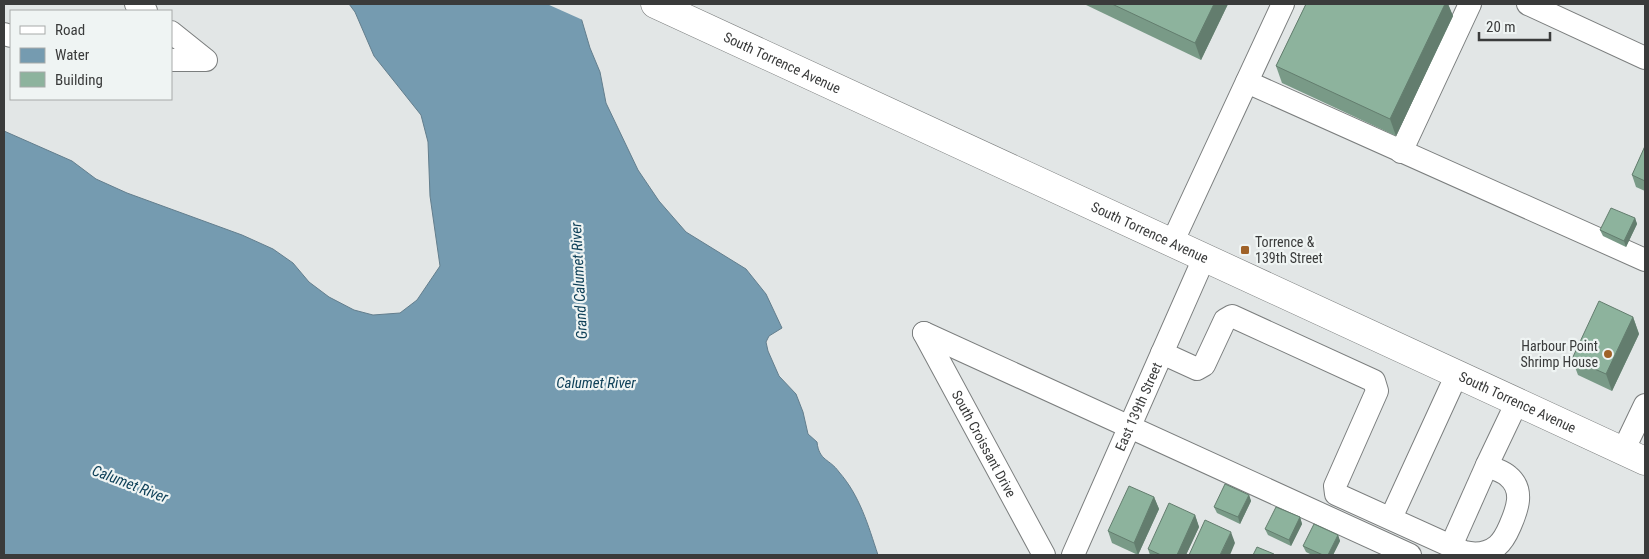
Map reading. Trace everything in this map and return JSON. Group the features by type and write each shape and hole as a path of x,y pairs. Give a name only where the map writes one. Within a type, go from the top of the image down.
{"main road":[{"name":"South Torrence Avenue","path":"655,4 1634,456"}],"street":[{"path":"1172,244 1283,4"},
{"path":"1401,152 1470,4"},
{"path":"1528,4 1645,58"},
{"path":"172,33 206,60 172,60"},
{"path":"1247,82 1645,260"},
{"name":"East 139th Street","path":"1073,555 1204,258"},
{"path":"1162,353 1198,369 1204,365 1225,320 1232,316 1374,382 1377,391 1335,486 1336,494 1391,518 1426,546 1451,546 1474,554 1486,552 1499,545 1506,535 1518,508 1518,494 1514,483 1508,476 1487,466"},
{"name":"South Croissant Drive","path":"1044,555 924,333 1129,427"},
{"path":"1391,518 1457,374"},
{"path":"1451,546 1517,402"},
{"path":"1634,456 1645,405"},
{"path":"1129,427 1410,555"}],"water":[{"name":"Calumet River","path":"349,4 577,4 590,48 600,72 606,103 638,170 659,201 686,232 746,269 766,294 782,328 769,336 766,342 768,351 779,376 796,394 803,412 808,434 817,442 822,456 836,468 853,491 863,511 878,555 4,555 4,131 72,161 96,179 127,193 242,235 273,249 293,263 309,282 329,297 354,310 373,315 400,313 417,300 440,266 430,196 428,142 421,115 374,56 355,12"}],"pier":[{"path":"547,4 580,4 585,21"}],"building":[{"path":"1112,4 1214,4 1195,43"},
{"path":"1306,4 1445,4 1390,119 1276,66"},
{"path":"1645,146 1645,181 1632,175"},
{"path":"1611,208 1635,218 1624,241 1600,230"},
{"path":"1599,301 1633,317 1606,374 1572,359"},
{"path":"1225,484 1249,495 1238,517 1214,507"},
{"path":"1129,486 1154,497 1134,543 1108,531"},
{"path":"1169,503 1195,515 1177,555 1161,555 1148,549"},
{"path":"1276,507 1300,517 1289,540 1265,529"},
{"path":"1205,520 1231,532 1220,555 1189,555"},
{"path":"1314,524 1338,535 1328,555 1323,555 1303,546"},
{"path":"1257,547 1274,554 1274,555 1253,555"}],"place":[{"name":"Torrence & 139th Street","path":"1245,250"},
{"name":"Harbour Point Shrimp House","path":"1608,354"}],"water label":[{"name":"Grand Calumet River","path":"579,281"}]}
